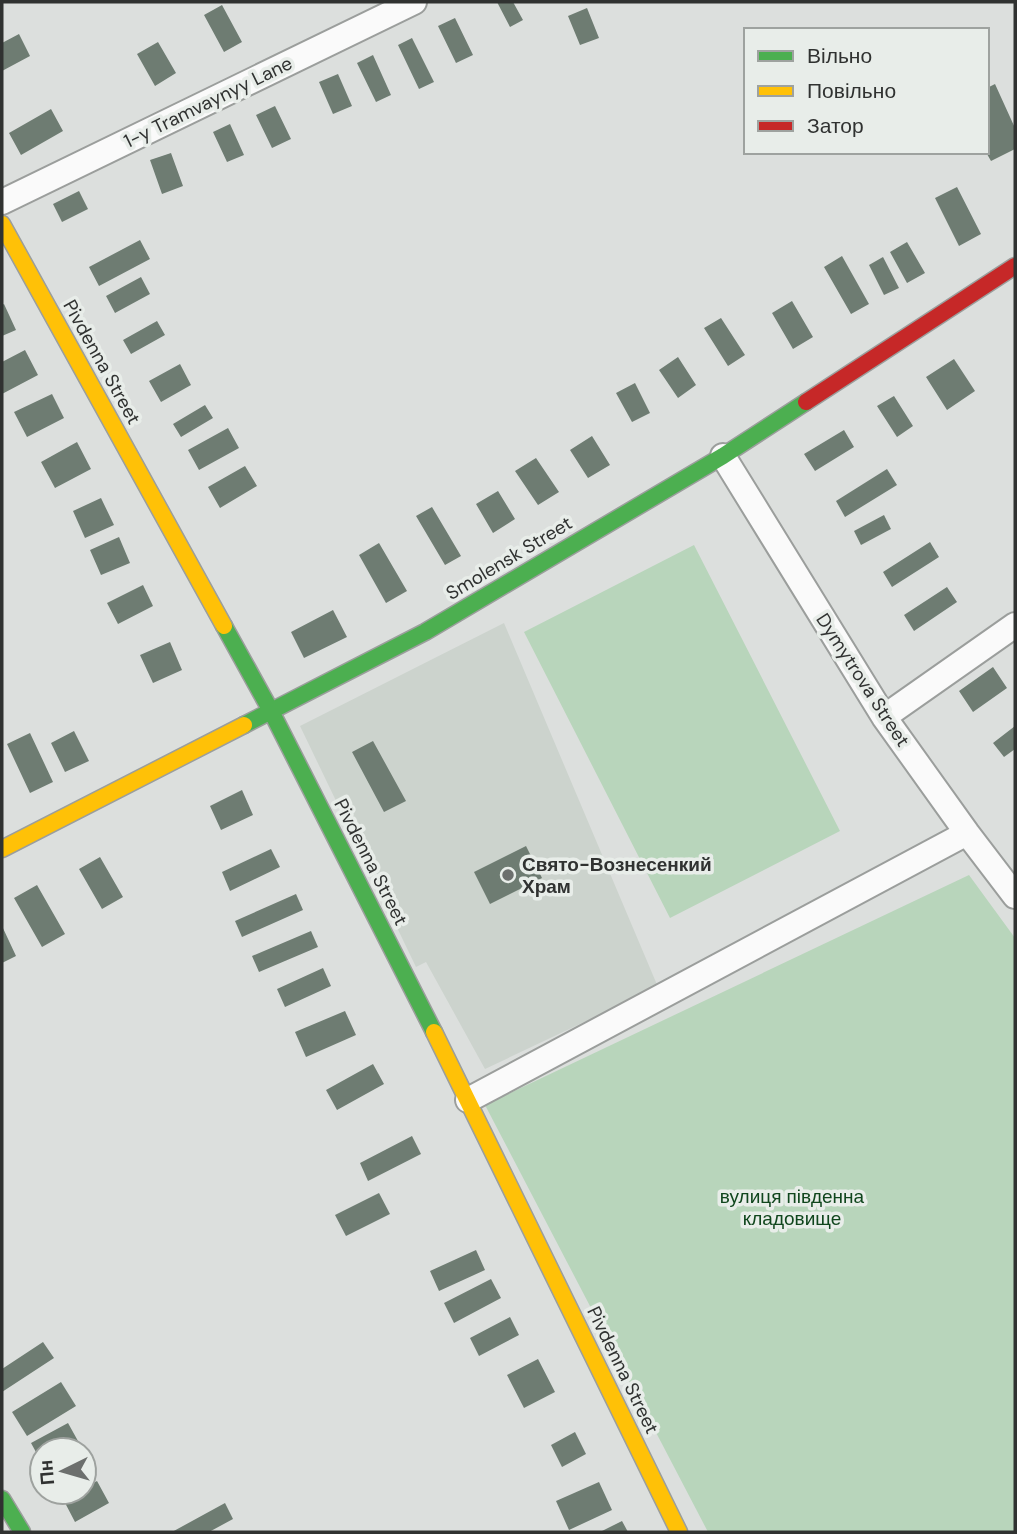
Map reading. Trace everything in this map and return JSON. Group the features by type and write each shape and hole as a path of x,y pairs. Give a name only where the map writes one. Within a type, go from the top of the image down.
{"street":[{"name":"1-y Tramvaynyy Lane","path":"2,202 414,2"},
{"name":"Pivdenna Street","path":"2,224 271,711 468,1100 679,1532"},
{"name":"Smolensk Street","path":"2,849 425,632 723,456 1015,266"},
{"name":"Dymytrova Street","path":"723,456 884,718 1015,896"},
{"path":"884,718 1015,625"},
{"path":"468,1100 967,833"},
{"path":"2,1499 22,1532"}],"shaded area":[{"path":"504,623 658,987 485,1069 426,962 416,967 300,726"}],"green space":[{"path":"694,545 840,831 670,918 524,632"},
{"name":"вулиця південна кладовище","path":"969,875 1015,938 1015,1532 708,1532 485,1105"}],"building":[{"path":"497,2 513,2 523,20 510,27"},
{"path":"222,5 242,42 224,52 204,15"},
{"path":"587,8 599,38 580,45 568,16"},
{"path":"455,18 473,55 456,63 438,26"},
{"path":"19,34 30,56 2,71 2,43"},
{"path":"412,38 434,82 419,89 398,45"},
{"path":"158,42 176,73 155,86 137,54"},
{"path":"373,55 391,95 376,102 357,63"},
{"path":"338,74 352,106 333,114 319,82"},
{"path":"995,84 1015,128 1015,149 991,161 987,154 989,87"},
{"path":"275,106 291,139 272,148 256,115"},
{"path":"51,109 63,131 21,155 9,133"},
{"path":"230,124 244,155 227,162 213,132"},
{"path":"171,153 183,186 162,194 150,160"},
{"path":"957,187 981,234 959,246 935,198"},
{"path":"79,191 88,209 62,222 53,204"},
{"path":"140,240 150,259 99,286 89,267"},
{"path":"907,242 925,273 907,283 890,252"},
{"path":"842,256 869,304 851,314 824,267"},
{"path":"883,257 899,288 884,295 869,265"},
{"path":"141,277 150,294 115,313 106,296"},
{"path":"792,301 813,337 793,349 772,313"},
{"path":"4,304 16,330 2,336 2,305"},
{"path":"721,318 745,355 728,366 704,328"},
{"path":"157,321 165,335 131,354 123,340"},
{"path":"25,350 38,375 2,394 2,362"},
{"path":"678,357 696,385 678,398 659,370"},
{"path":"954,359 975,391 947,410 926,377"},
{"path":"180,364 191,385 161,402 149,381"},
{"path":"635,383 650,413 632,422 616,393"},
{"path":"52,394 64,418 27,437 14,412"},
{"path":"894,396 913,426 897,437 877,406"},
{"path":"205,405 213,418 181,437 173,424"},
{"path":"228,428 239,448 199,470 188,450"},
{"path":"844,430 854,447 815,471 804,454"},
{"path":"592,436 610,465 588,478 570,450"},
{"path":"77,442 91,469 55,488 41,462"},
{"path":"536,458 559,492 538,505 515,471"},
{"path":"245,466 257,486 220,508 208,487"},
{"path":"887,469 897,485 845,517 836,501"},
{"path":"498,491 515,519 493,533 476,504"},
{"path":"101,498 114,525 85,538 73,511"},
{"path":"432,507 461,556 445,565 416,516"},
{"path":"884,515 891,529 861,545 854,531"},
{"path":"119,537 130,563 101,575 90,550"},
{"path":"930,542 939,557 892,587 883,572"},
{"path":"379,543 407,591 386,603 359,555"},
{"path":"143,585 153,606 118,624 107,603"},
{"path":"947,587 957,602 914,631 904,615"},
{"path":"333,610 347,637 304,658 291,632"},
{"path":"170,642 182,670 153,683 140,655"},
{"path":"993,667 1007,688 973,712 959,691"},
{"path":"1015,726 1015,749 1004,757 993,743"},
{"path":"74,731 89,761 65,772 51,743"},
{"path":"30,733 53,782 30,793 7,744"},
{"path":"373,741 406,801 384,812 352,752"},
{"path":"242,790 253,815 221,830 210,806"},
{"name":"Свято-Вознесенкий Храм","path":"526,846 542,878 490,904 474,872"},
{"path":"271,849 280,867 230,891 222,872"},
{"path":"100,857 123,897 102,909 79,869"},
{"path":"37,885 65,934 42,947 14,898"},
{"path":"296,894 303,910 242,937 235,921"},
{"path":"2,926 16,956 2,963"},
{"path":"311,931 318,947 259,972 252,956"},
{"path":"323,968 331,986 285,1007 277,989"},
{"path":"345,1011 356,1035 306,1057 295,1032"},
{"path":"373,1064 384,1084 337,1110 326,1090"},
{"path":"412,1136 421,1154 368,1181 360,1163"},
{"path":"379,1193 390,1214 346,1236 335,1215"},
{"path":"476,1250 485,1270 439,1291 430,1271"},
{"path":"491,1279 501,1298 454,1323 444,1303"},
{"path":"510,1317 519,1335 479,1356 470,1338"},
{"path":"43,1342 54,1358 2,1392 2,1369"},
{"path":"538,1359 555,1392 524,1408 507,1375"},
{"path":"61,1382 76,1406 27,1436 12,1412"},
{"path":"68,1423 75,1436 44,1436"},
{"path":"575,1432 586,1454 562,1467 551,1445"},
{"path":"599,1482 612,1510 569,1530 556,1501"},
{"path":"98,1483 109,1503 75,1522 67,1506 98,1506"},
{"path":"225,1503 233,1519 209,1532 172,1532"},
{"path":"622,1521 628,1532 600,1532"}],"traffic: fast":[{"path":"244,725 425,632 723,456 806,402"},
{"path":"224,626 271,711 434,1032"},
{"path":"2,1499 22,1532"}],"traffic: slow":[{"path":"2,224 224,626"},
{"path":"2,849 244,725"},
{"path":"434,1032 679,1532"}],"traffic: jam":[{"path":"806,402 1015,266"}],"place":[{"name":"Свято-Вознесенкий Храм","path":"508,875"}]}
